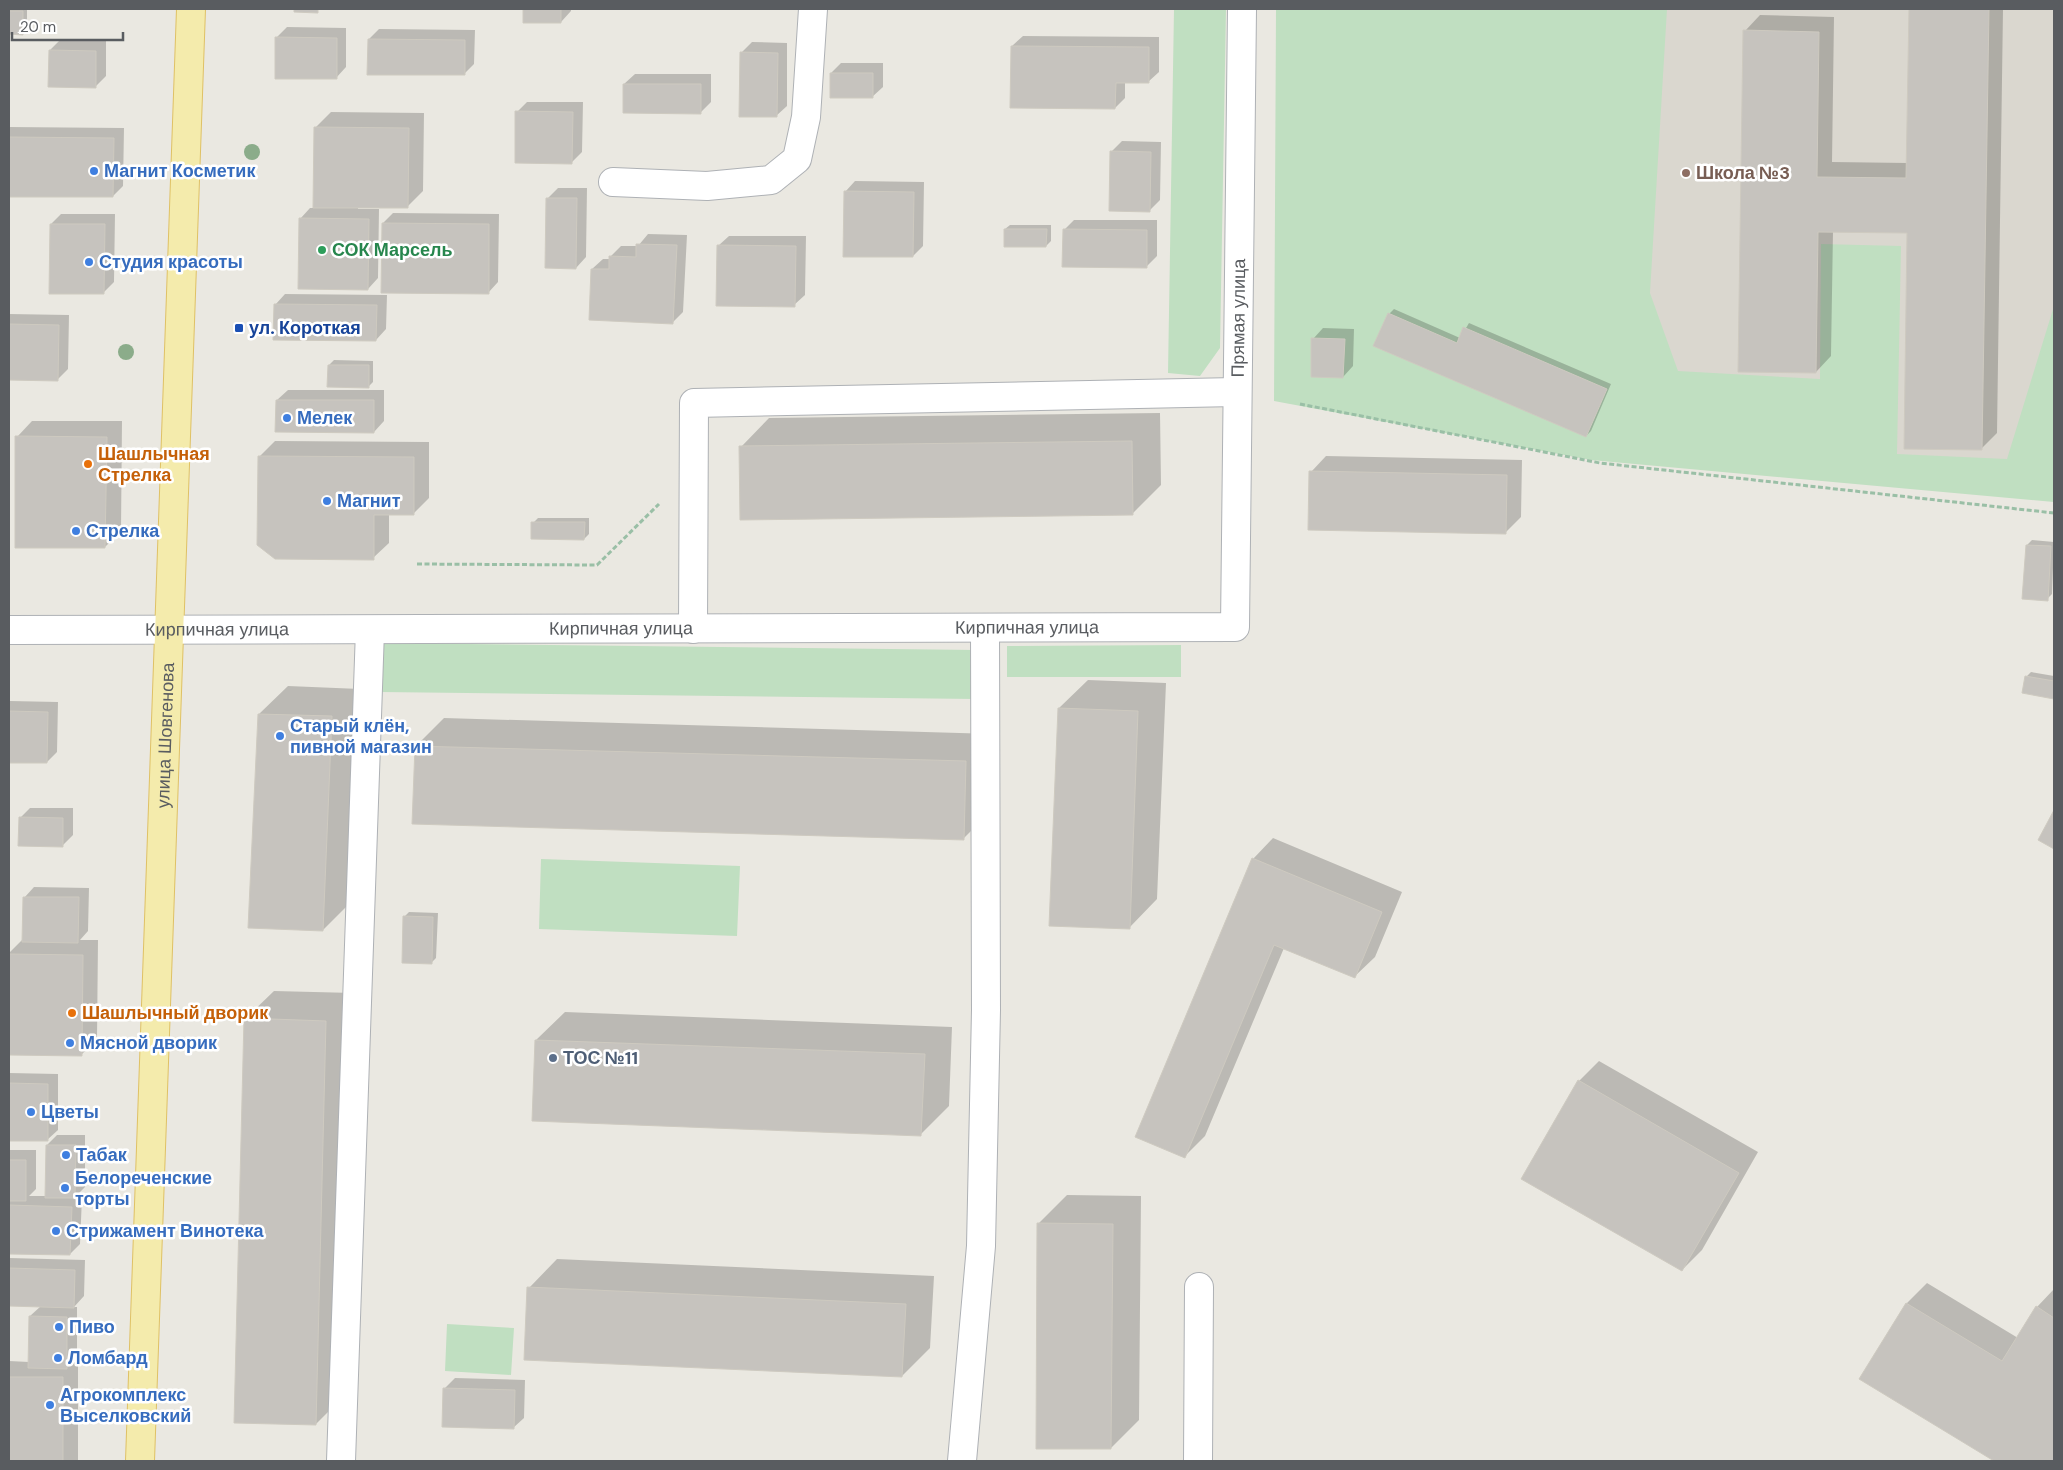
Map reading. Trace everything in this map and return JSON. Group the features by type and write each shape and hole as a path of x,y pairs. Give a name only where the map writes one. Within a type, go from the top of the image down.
{"main road":[{"name":"улица Шовгенова","path":"140,1461 171,630 191,9"}],"street":[{"path":"613,182 707,186 771,180 797,159 806,117 813,9"},
{"name":"Прямая улица","path":"1235,627 1236,392 1242,9"},
{"path":"693,629 694,404 1236,392"},
{"name":"Кирпичная улица","path":"9,630 1235,627"},
{"path":"962,1461 981,1246 986,1010 985,628"},
{"path":"341,1461 370,630"},
{"path":"1198,1461 1199,1287"}],"path":[{"path":"1300,404 1600,463 2054,513"},
{"path":"417,564 596,565 694,471"}],"shaded area":[{"name":"Школа №3","path":"1325,9 2054,9 2054,487 1311,338"}],"green space":[{"path":"1174,9 1226,9 1220,348 1200,376 1168,373"},
{"path":"1276,9 1667,9 1650,293 1678,371 1820,379 1821,244 1901,246 1897,454 2007,459 2054,306 2054,502 1591,460 1274,401"},
{"path":"380,643 976,650 975,699 380,692"},
{"path":"1181,645 1181,677 1007,677 1007,646"},
{"path":"541,859 740,866 737,936 539,929"},
{"path":"447,1324 514,1328 511,1375 445,1371"}],"building":[{"path":"294,9 318,9 318,13 294,12"},
{"path":"523,9 561,9 561,23 523,23"},
{"path":"1909,9 1989,9 1982,450 1904,449 1907,233 1818,232 1816,373 1738,372 1743,30 1819,32 1817,177 1906,178"},
{"path":"9,11 23,11 23,35 9,34"},
{"path":"275,37 337,38 337,79 275,79"},
{"path":"368,39 465,40 465,75 367,75"},
{"path":"1011,46 1149,47 1149,83 1116,83 1115,109 1010,108"},
{"path":"49,50 96,51 96,88 48,87"},
{"path":"740,52 778,53 777,117 739,117"},
{"path":"830,73 873,73 873,98 830,98"},
{"path":"623,84 701,84 701,114 623,113"},
{"path":"515,111 573,112 572,164 515,163"},
{"path":"314,127 409,128 408,208 313,208"},
{"path":"9,137 114,138 113,197 9,197"},
{"path":"1110,151 1151,152 1150,212 1109,211"},
{"path":"844,191 914,192 913,257 843,257"},
{"path":"546,198 577,198 576,269 545,268"},
{"path":"299,218 369,219 368,290 298,289"},
{"path":"382,223 489,224 489,294 381,293"},
{"path":"50,224 105,224 104,294 49,294"},
{"path":"1004,229 1047,229 1046,247 1004,247"},
{"path":"1063,229 1147,230 1147,268 1062,267"},
{"path":"636,244 677,245 673,324 589,320 591,269 609,269 609,256 636,257"},
{"path":"717,245 796,246 795,307 716,306"},
{"path":"274,304 377,305 376,341 273,340"},
{"path":"1388,313 1457,343 1463,327 1607,389 1586,437 1373,346"},
{"path":"9,324 59,325 58,381 9,380"},
{"path":"1311,338 1345,339 1343,378 1311,377"},
{"path":"328,365 369,365 369,388 327,387"},
{"path":"276,400 374,400 374,433 275,432"},
{"path":"15,436 107,437 105,548 15,548"},
{"path":"1132,441 1133,515 740,520 739,446"},
{"path":"258,456 414,457 414,515 374,515 374,560 275,559 257,545"},
{"path":"1309,471 1507,475 1506,534 1308,530"},
{"path":"531,522 585,522 584,540 531,539"},
{"path":"2026,545 2051,546 2048,601 2022,599"},
{"path":"2025,676 2054,681 2054,699 2022,693"},
{"path":"1058,708 1138,711 1130,929 1049,926"},
{"path":"9,711 48,712 47,763 9,763"},
{"path":"258,714 332,716 323,931 248,928"},
{"path":"415,746 966,761 964,840 412,824"},
{"path":"2054,810 2054,849 2038,840"},
{"path":"19,817 63,818 63,847 18,846"},
{"path":"1252,858 1382,912 1355,978 1274,945 1185,1158 1135,1137"},
{"path":"23,897 79,897 78,943 22,942"},
{"path":"403,916 433,917 432,964 402,963"},
{"path":"9,954 83,955 82,1056 9,1055"},
{"path":"244,1018 326,1021 316,1425 234,1423"},
{"path":"535,1040 925,1054 921,1136 532,1121"},
{"path":"1578,1080 1739,1173 1682,1271 1521,1179"},
{"path":"9,1083 48,1084 48,1141 9,1141"},
{"path":"46,1145 76,1145 75,1198 45,1198"},
{"path":"9,1160 26,1160 26,1201 9,1201"},
{"path":"9,1205 72,1207 70,1255 9,1254"},
{"path":"1037,1223 1113,1224 1111,1449 1036,1449"},
{"path":"9,1268 75,1270 74,1308 9,1306"},
{"path":"527,1287 906,1304 902,1377 524,1360"},
{"path":"1906,1303 2002,1361 2036,1306 2054,1318 2054,1461 1994,1461 1859,1379"},
{"path":"29,1316 67,1317 67,1369 28,1368"},
{"path":"9,1377 63,1377 63,1461 9,1461"},
{"path":"443,1388 515,1390 514,1429 442,1427"}],"place":[{"name":"Магнит Косметик","path":"94,171"},
{"name":"Школа №3","path":"1686,173"},
{"name":"СОК Марсель","path":"322,250"},
{"name":"Студия красоты","path":"89,262"},
{"name":"ул. Короткая","path":"239,328"},
{"name":"Мелек","path":"287,418"},
{"name":"Шашлычная Стрелка","path":"88,464"},
{"name":"Магнит","path":"327,501"},
{"name":"Стрелка","path":"76,531"},
{"name":"Старый клён, пивной магазин","path":"280,736"},
{"name":"Шашлычный дворик","path":"72,1013"},
{"name":"Мясной дворик","path":"70,1043"},
{"name":"ТОС №11","path":"553,1058"},
{"name":"Цветы","path":"31,1112"},
{"name":"Табак","path":"66,1155"},
{"name":"Белореченские торты","path":"65,1188"},
{"name":"Стрижамент Винотека","path":"56,1231"},
{"name":"Пиво","path":"59,1327"},
{"name":"Ломбард","path":"58,1358"},
{"name":"Агрокомплекс Выселковский","path":"50,1405"}]}
